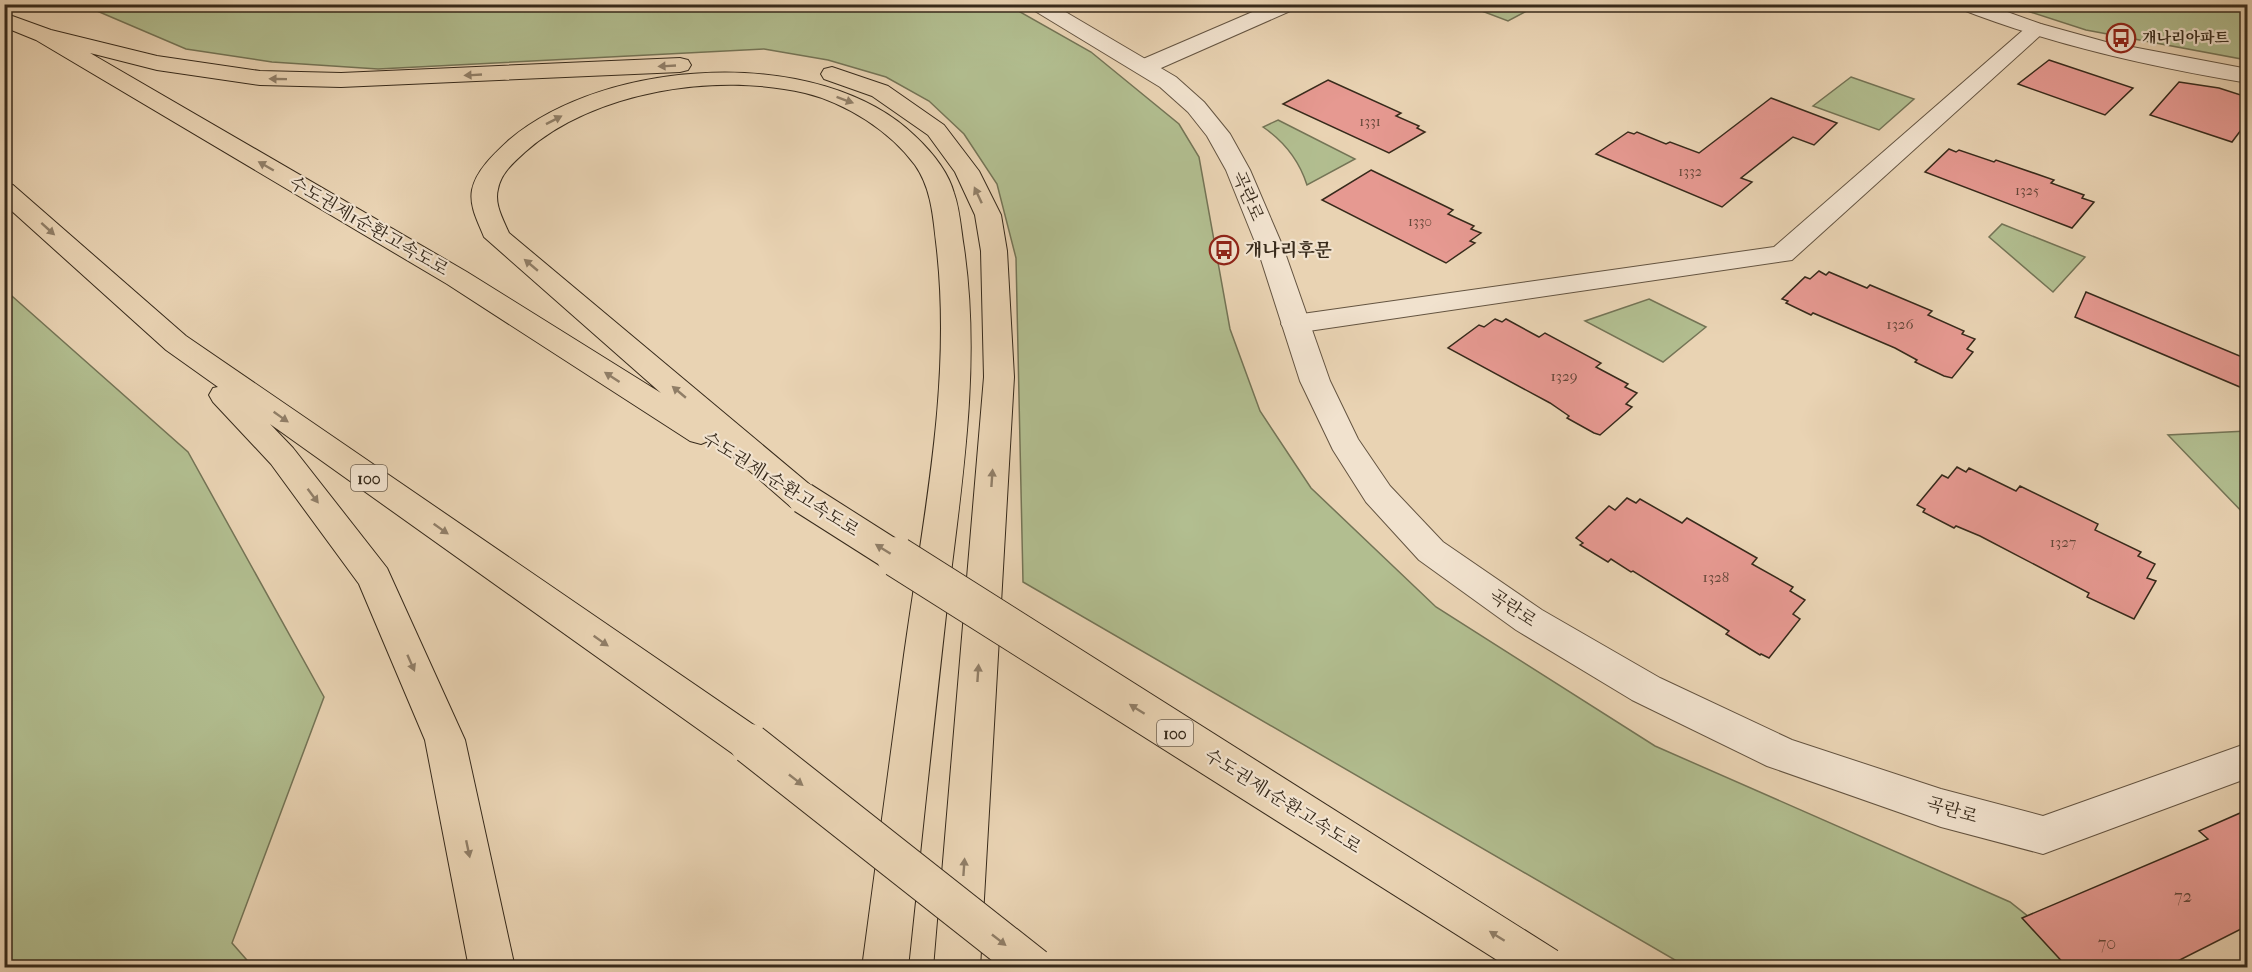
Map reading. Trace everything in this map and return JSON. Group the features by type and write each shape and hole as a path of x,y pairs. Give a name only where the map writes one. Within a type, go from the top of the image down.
{"highway":[{"name":"수도권제1순환고속도로","path":"4,19 44,35 457,278 1546,968"},
{"path":"44,35 157,63 260,78 341,80 734,63 786,65 834,75 880,92 936,130 967,171 988,215 994,251 999,377 957,968"},
{"path":"803,498 497,237 484,197 492,171 517,143 554,119 599,101 692,79 745,78 808,87 854,103 915,150 939,184 954,267 956,382 885,968"},
{"name":"100","path":"4,190 176,343 750,744 1034,968"},
{"path":"176,343 282,456 374,578 445,740 492,968"}],"street":[{"name":"곡란로","path":"1037,4 1168,82 1189,101 1218,134 1238,170 1270,247 1315,381 1344,442 1378,494 1431,550 1529,620 1646,689 1781,754 1941,808 2043,836 2247,760"},
{"path":"1144,67 1290,4"},
{"path":"1965,4 2036,29 2091,45 2180,65 2247,76"},
{"path":"1295,324 1782,254 2036,29"}],"green space":[{"path":"894,4 902,9 916,4 1008,5 1091,52 1179,124 1199,157 1230,329 1260,411 1311,488 1436,607 1655,746 2010,902 2092,967 1687,967 1023,582 1016,258 997,184 964,134 929,101 886,77 828,60 764,49 378,69 272,62 186,49 83,5"},
{"path":"1466,5 1538,5 1508,21"},
{"path":"2009,5 2247,5 2247,60 2086,30"},
{"path":"1851,77 1914,99 1879,130 1813,106"},
{"path":"1278,120 1355,159 1307,185 1290,152 1263,127"},
{"path":"2002,224 2085,257 2053,292 1989,237"},
{"path":"4,289 188,452 324,697 232,943 253,967 5,967"},
{"path":"1649,299 1706,327 1663,362 1585,321"},
{"path":"2248,431 2247,517 2168,435"}],"building":[{"path":"2049,60 2133,88 2105,115 2018,84"},
{"path":"1328,80 1401,113 1396,116 1419,126 1417,128 1425,132 1389,153 1283,104"},
{"path":"2179,82 2219,88 2247,97 2247,122 2232,142 2150,115"},
{"path":"1771,98 1837,123 1814,145 1793,137 1741,178 1752,182 1722,207 1596,154 1628,132 1634,134 1637,132 1666,144 1670,142 1699,153"},
{"path":"1949,149 1956,152 1959,150 1994,162 1996,160 2054,180 2051,183 2084,195 2082,198 2094,202 2072,228 1925,172"},
{"path":"1371,170 1453,210 1448,214 1474,226 1471,229 1481,233 1470,241 1475,243 1446,263 1322,200"},
{"path":"1819,271 1826,275 1829,272 1867,288 1870,285 1932,311 1928,315 1964,331 1962,334 1975,339 1967,349 1973,352 1952,378 1944,376 1915,362 1917,360 1895,348 1813,313 1811,315 1782,299 1805,277 1810,279"},
{"path":"2086,292 2247,359 2247,390 2075,317"},
{"path":"1495,319 1502,322 1506,319 1539,337 1545,333 1601,363 1596,367 1628,384 1625,387 1637,393 1626,404 1632,407 1600,435 1567,418 1569,416 1550,403 1448,348 1479,325 1484,327"},
{"path":"1957,467 1966,472 1969,468 2016,491 2020,486 2098,524 2095,530 2141,552 2138,556 2155,564 2147,578 2156,581 2134,619 2087,597 2089,593 1980,536 1956,526 1954,528 1923,512 1925,509 1917,505 1942,475 1948,478"},
{"path":"1627,498 1636,503 1640,499 1682,523 1687,518 1757,558 1752,564 1793,587 1790,591 1805,600 1793,614 1800,619 1769,658 1726,634 1729,631 1633,571 1631,572 1611,559 1608,562 1580,545 1583,543 1576,538 1609,506 1615,510"},
{"path":"2247,810 2247,926 2164,968 2068,968 2022,918 2208,839 2199,831"}],"place":[{"name":"개나리아파트","path":"2121,38"},
{"name":"개나리후문","path":"1224,250"}]}
